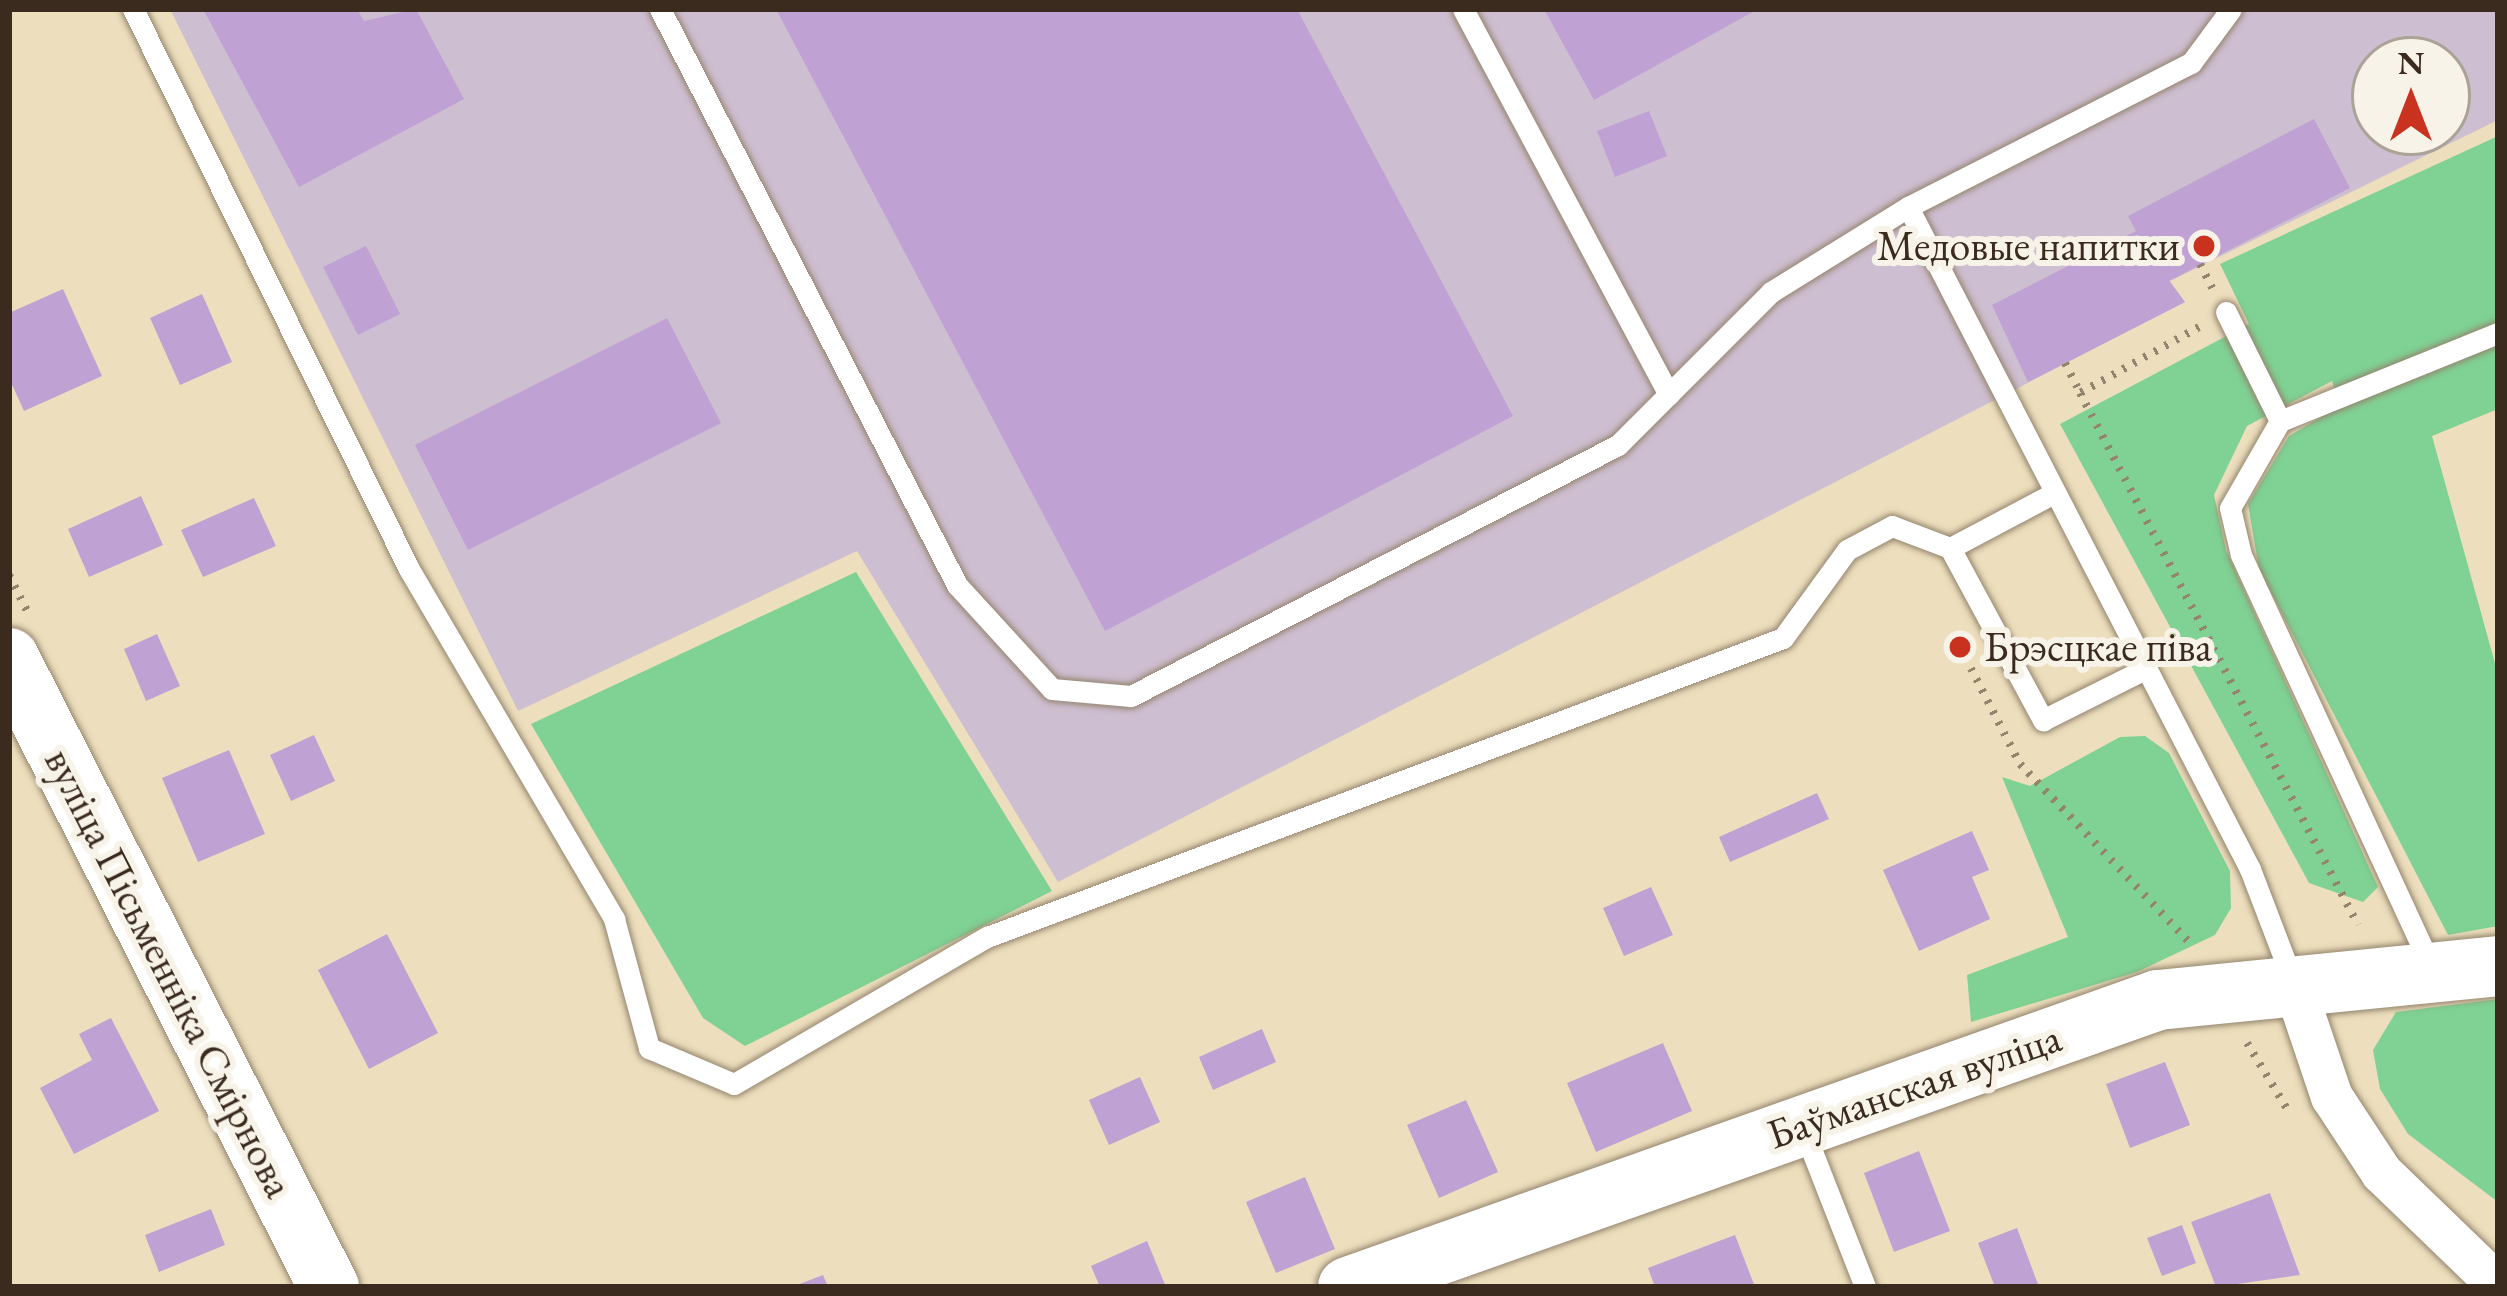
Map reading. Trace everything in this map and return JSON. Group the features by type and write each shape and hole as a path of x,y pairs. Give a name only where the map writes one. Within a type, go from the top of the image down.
{"street":[{"name":"вуліца Пісьменніка Смірнова","path":"9,658 328,1287"},
{"name":"Баўманская вуліца","path":"1348,1287 2158,1000 2292,979 2498,966"},
{"path":"2292,979 2332,1097 2382,1173 2491,1284"}],"lane":[{"path":"133,9 409,569 614,919 649,1048 734,1084 988,937 1783,638 1847,550 1892,526 1949,548 2043,720 2143,670"},
{"path":"660,9 958,585 1052,689 1131,696 1618,445 1771,292 1908,208 2192,63 2231,9"},
{"path":"1463,9 1669,394"},
{"path":"1908,208 2250,869 2292,979"},
{"path":"2226,312 2280,421"},
{"path":"2432,968 2241,555 2230,508 2280,421 2498,333"},
{"path":"1949,548 2054,493"},
{"path":"1801,1125 1865,1287"}],"path":[{"path":"2080,393 2226,312 2200,264"},
{"path":"2066,363 2358,925"}],"shaded area":[{"path":"170,9 2498,9 2498,120 2471,133 2471,36 2351,36 2351,156 2425,156 2170,281 2185,302 1058,882 857,551 518,711"}],"green space":[{"path":"2498,136 2498,409 2432,436 2498,674 2498,926 2448,935 2259,569 2248,504 2289,436 2340,406 2332,381 2247,426 2214,495 2226,550 2378,887 2363,902 2309,883 2060,424 2249,324 2220,264 2455,156 2471,156 2471,148"},
{"path":"856,572 1052,891 745,1046 703,1018 531,724"},
{"path":"2145,736 2169,753 2230,871 2231,908 2215,935 2137,972 1971,1022 1967,975 2068,937 2002,777 2030,786 2120,737"},
{"path":"2498,999 2498,1202 2408,1134 2380,1089 2373,1050 2396,1012"}],"building":[{"path":"203,9 357,9 364,21 416,9 464,99 299,187"},
{"path":"776,9 1297,9 1513,416 1105,631"},
{"path":"1544,9 1758,9 1594,100"},
{"path":"1649,111 1667,156 1615,177 1597,131"},
{"path":"2314,119 2350,188 2169,281 2185,302 2028,382 1992,305 2136,231 2128,216"},
{"path":"366,246 400,314 358,335 323,267"},
{"path":"63,289 102,376 24,411 9,378 9,313"},
{"path":"202,294 232,362 180,385 150,318"},
{"path":"667,318 721,423 468,550 415,445"},
{"path":"141,496 163,545 89,577 68,529"},
{"path":"254,498 276,546 203,577 181,530"},
{"path":"157,634 180,686 146,701 124,649"},
{"path":"314,735 335,781 291,801 270,755"},
{"path":"229,750 265,834 198,862 162,778"},
{"path":"1817,793 1829,819 1730,862 1719,837"},
{"path":"1972,831 1989,870 1972,877 1990,919 1919,951 1883,870"},
{"path":"1651,887 1673,935 1624,956 1603,908"},
{"path":"387,934 438,1033 369,1069 318,970"},
{"path":"111,1018 159,1111 74,1154 40,1088 92,1060 79,1034"},
{"path":"1262,1029 1276,1062 1213,1090 1199,1057"},
{"path":"1663,1043 1692,1111 1596,1152 1567,1083"},
{"path":"2165,1062 2190,1125 2130,1148 2106,1084"},
{"path":"1140,1077 1160,1122 1109,1145 1089,1100"},
{"path":"1466,1100 1498,1172 1439,1198 1407,1125"},
{"path":"1919,1151 1950,1231 1894,1252 1864,1173"},
{"path":"1305,1177 1335,1249 1276,1273 1246,1202"},
{"path":"2270,1193 2300,1275 2216,1287 2191,1222"},
{"path":"211,1209 225,1245 159,1272 145,1235"},
{"path":"2182,1225 2196,1263 2162,1276 2147,1238"},
{"path":"2017,1228 2039,1287 1995,1287 1978,1243"},
{"path":"1735,1235 1755,1287 1655,1287 1648,1268"},
{"path":"1147,1241 1166,1287 1100,1287 1091,1266"},
{"path":"823,1275 828,1287 792,1287"}],"place":[{"name":"Медовые напитки","path":"2204,246"},
{"name":"Брэсцкае піва","path":"1960,647"}]}
